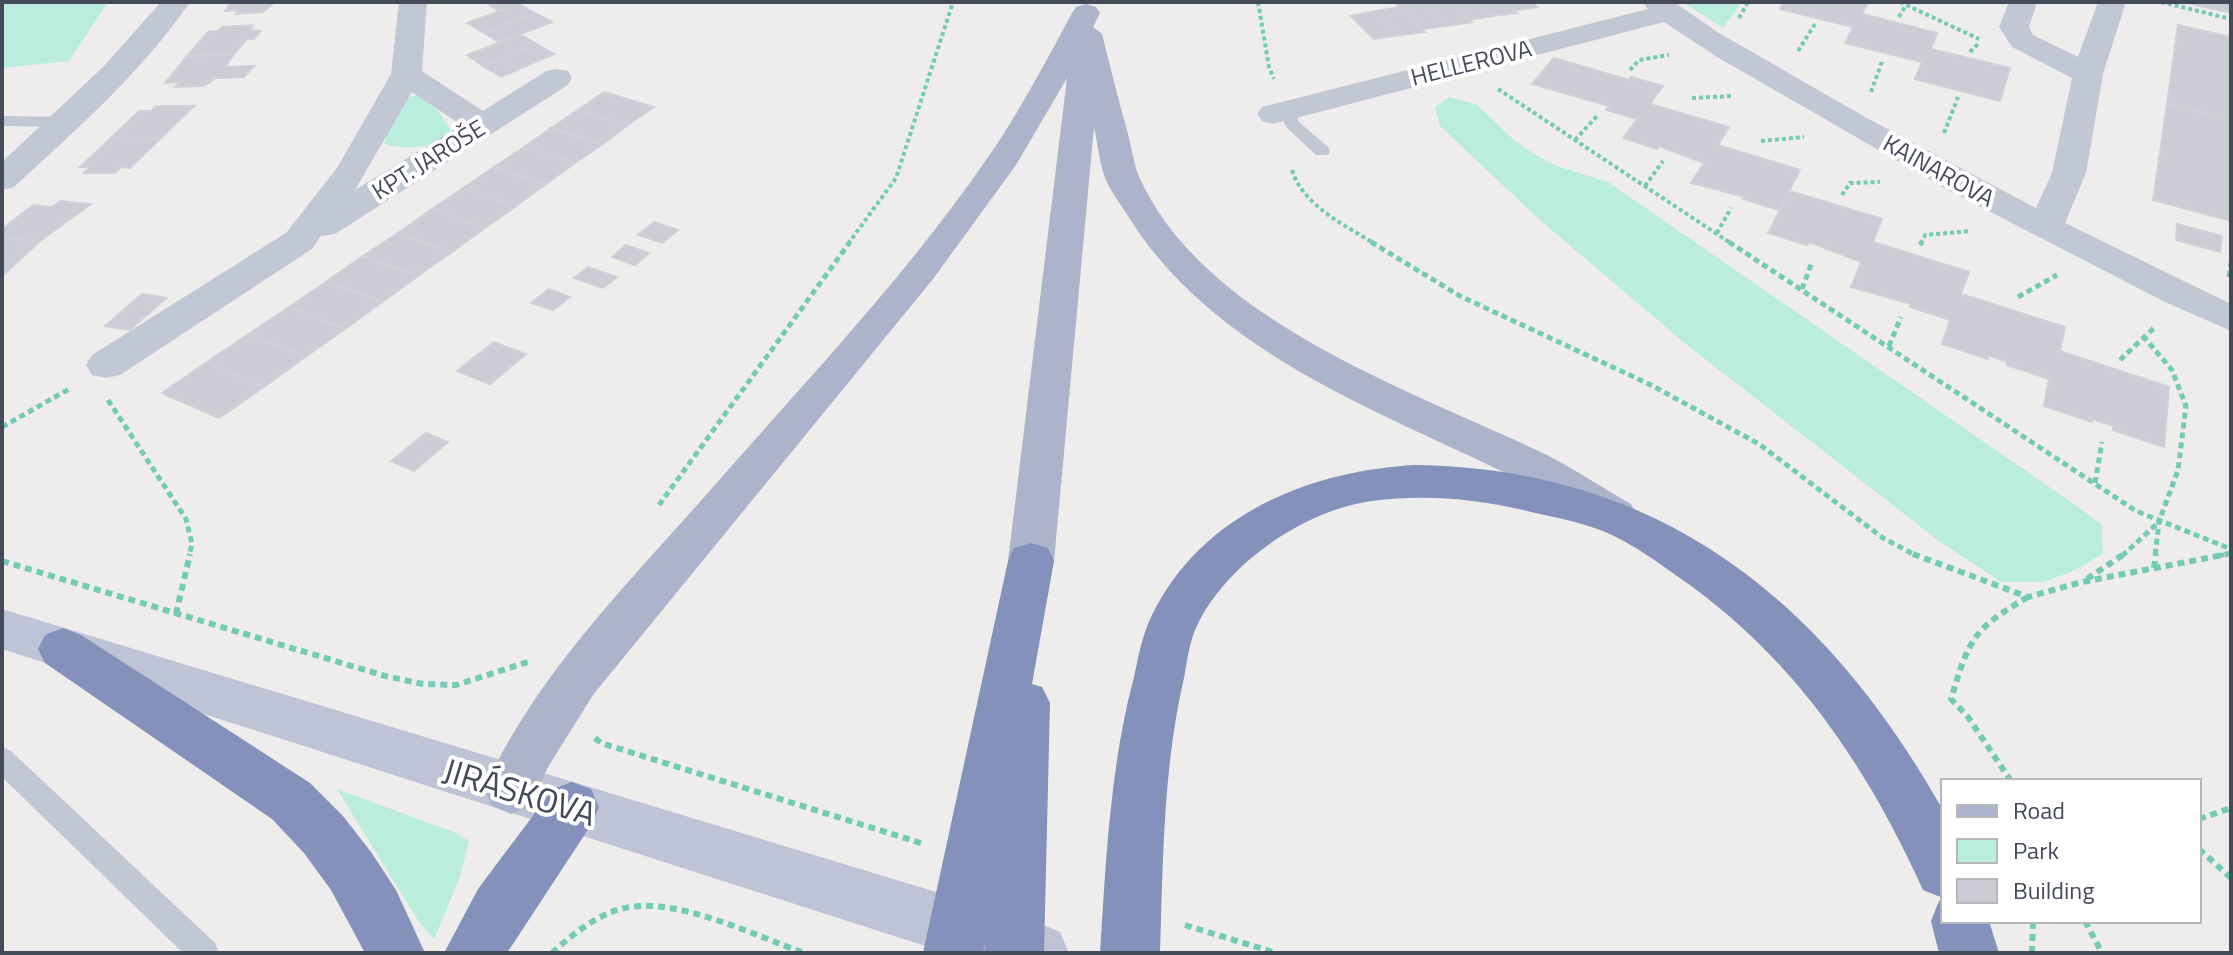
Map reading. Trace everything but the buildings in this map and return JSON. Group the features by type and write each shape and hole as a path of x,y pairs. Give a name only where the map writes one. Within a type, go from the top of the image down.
{"highway":[{"path":"1130,953 1140,774 1151,701 1174,622 1201,581 1240,539 1271,517 1323,495 1377,482 1469,484 1517,491 1621,519 1699,565 1734,590 1797,645 1874,740 1901,782 1941,867"},
{"path":"953,953 1031,561"},
{"path":"1014,953 1031,561"},
{"path":"63,649 291,801 323,831 349,866 369,898 395,953"},
{"path":"474,953 499,909 572,807"},
{"path":"1961,923 1969,953"}],"main road":[{"path":"1087,16 1123,180 1157,234 1190,271 1271,335 1329,370 1534,468 1621,519"},
{"path":"1031,561 1087,16"},
{"path":"511,789 529,746 578,675 852,352 986,184 1033,112 1087,16"},
{"name":"JIRÁSKOVA","path":"2,629 1039,953"},
{"path":"1947,923 1947,953"},
{"path":"1972,923 1987,953"}],"street":[{"path":"2,180 67,122 153,33 176,2"},
{"name":"KPT. JAROŠE","path":"299,241 352,171 406,74 413,2"},
{"path":"2023,2 2014,27 2022,41 2088,74"},
{"path":"2045,227 2069,173 2088,74 2112,2"},
{"name":"HELLEROVA","path":"1280,112 1461,65 1663,7"},
{"name":"KAINAROVA","path":"1663,7 1839,116 2045,227 2231,319"},
{"path":"406,74 483,125"},
{"name":"KPT. JAROŠE","path":"103,377 299,241 557,78"}],"lane":[{"path":"1280,112 1322,151"},
{"path":"2,121 67,122"},
{"path":"2,759 204,953"}],"path":[{"path":"657,508 896,178 953,2"},
{"path":"1258,2 1269,67 1296,183 1318,207 1460,296 1651,385 1759,444 1883,538 1916,555 2028,597"},
{"path":"1900,2 1981,40 1970,52"},
{"path":"2161,2 2231,19"},
{"path":"1899,17 1906,5"},
{"path":"1791,62 1815,24"},
{"path":"1630,70 1639,60 1670,55"},
{"path":"1870,93 1883,59"},
{"path":"1461,65 2136,511 2231,551"},
{"path":"1692,98 1738,95"},
{"path":"1944,134 1958,97"},
{"path":"1575,140 1597,116"},
{"path":"1761,141 1806,136"},
{"path":"1645,186 1663,161"},
{"path":"1842,195 1850,183 1882,182"},
{"path":"1717,233 1731,208"},
{"path":"1920,245 1925,235 1972,231"},
{"path":"1802,289 1812,262"},
{"path":"2018,297 2065,270"},
{"path":"1889,346 1901,317"},
{"path":"2120,360 2163,321"},
{"path":"2143,336 2172,370 2186,406 2178,470 2159,522 2154,568"},
{"path":"2,427 103,377 186,519 192,544 176,614"},
{"path":"2095,483 2102,442"},
{"path":"2082,582 2110,566 2159,522"},
{"path":"2010,779 1968,717 1951,699 1969,640 1981,624 2028,597 2082,582 2231,551"},
{"path":"2,561 385,676 423,684 456,685 531,662 541,650"},
{"path":"591,730 594,738 601,743 775,798"},
{"path":"2201,818 2231,808"},
{"path":"2201,851 2231,878"},
{"path":"552,953 591,923 637,906 686,914 804,953"},
{"path":"2032,953 2033,923"},
{"path":"2086,923 2102,953"}],"green space":[{"path":"2,2 108,2 69,61 2,68"},
{"path":"1682,2 1742,2 1723,28"},
{"path":"416,95 437,110 451,132 419,147 384,144 399,107 409,97"},
{"path":"1449,97 1476,104 1515,141 1537,156 1557,166 1608,182 2081,509 2102,525 2103,554 2071,572 2043,582 2001,582 1939,541 1687,345 1541,221 1440,126 1435,107"},
{"path":"337,789 456,833 469,841 459,880 434,939 419,922"}]}
